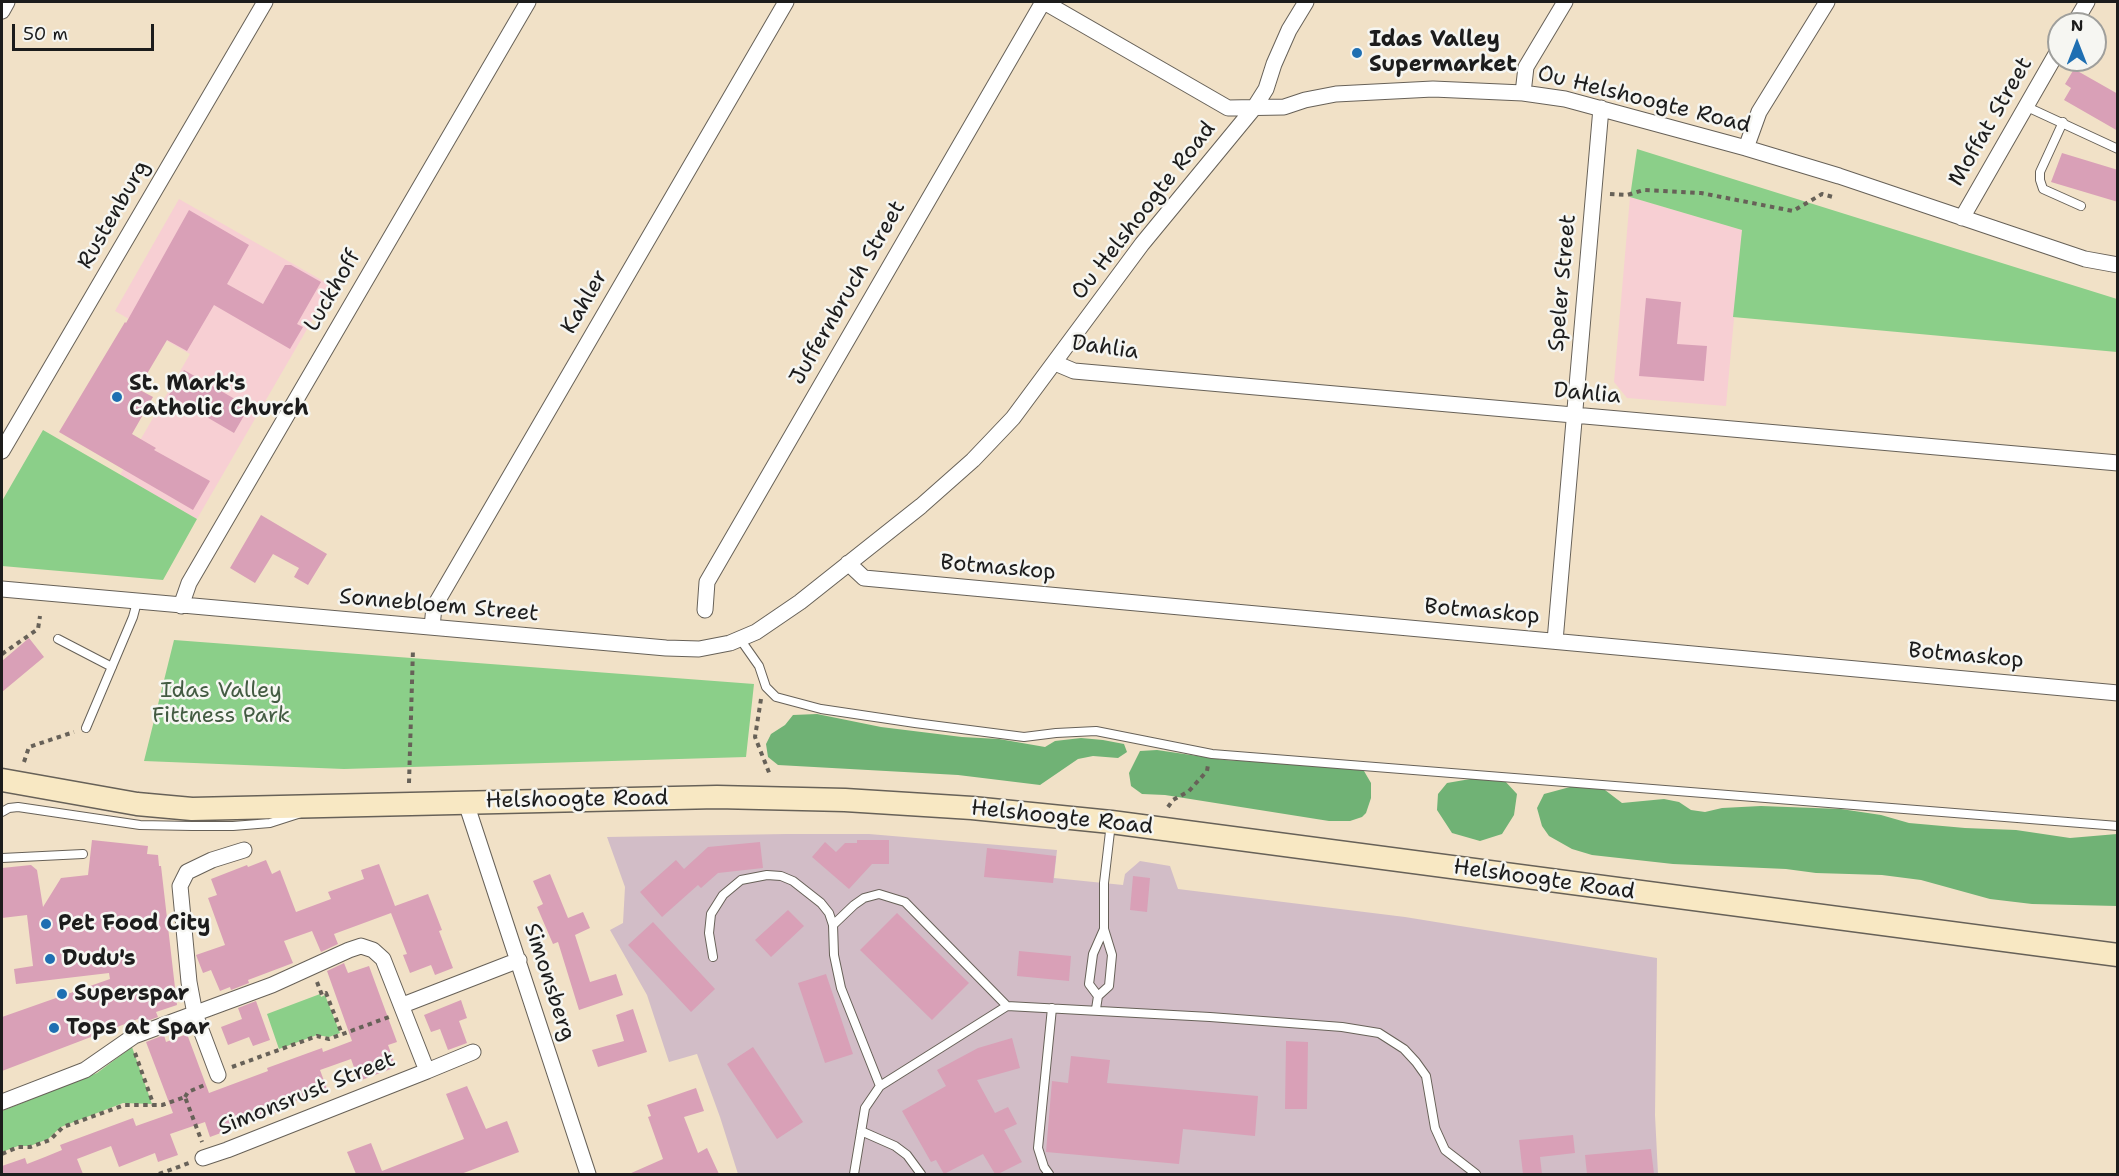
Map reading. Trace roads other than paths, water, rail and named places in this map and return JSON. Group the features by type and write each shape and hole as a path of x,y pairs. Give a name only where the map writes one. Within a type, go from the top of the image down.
{"main road":[{"name":"Helshoogte Road","path":"2,780 104,799 192,808 717,798 845,800 972,808 1111,822 2118,956"}],"street":[{"path":"2,11 7,2"},
{"name":"Rustenburg","path":"2,451 265,2"},
{"name":"Luckhoff","path":"181,606 189,583 528,2"},
{"name":"Kahler","path":"432,627 434,607 786,2"},
{"path":"1044,2 1228,108 1254,108 1266,88 1285,38 1305,2"},
{"name":"Juffernbruch Street","path":"705,610 707,582 1044,2"},
{"path":"1523,93 1526,67 1565,2"},
{"path":"1746,148 1759,112 1827,2"},
{"name":"Moffat Street","path":"1962,218 2047,69"},
{"name":"Ou Helshoogte Road","path":"848,563 921,506 973,460 1012,418 1143,244 1254,108 1284,107 1305,100 1347,93 1433,89 1523,93 1564,99 1746,148 2085,259 2118,265"},
{"name":"Speler Street","path":"1554,641 1601,108"},
{"name":"Dahlia","path":"1055,363 1074,371 2118,463"},
{"name":"Sonnebloem Street","path":"2,589 666,648 699,649 730,643 756,632 800,602 848,563"},
{"name":"Botmaskop","path":"848,563 864,578 2118,693"},
{"name":"Simonsberg","path":"466,803 588,1174"},
{"path":"218,1073 195,1014 189,982 180,886 187,872 212,860 244,850"},
{"name":"Simonsrust Street","path":"2,1102 85,1070 130,1039 272,985 311,965 361,946 373,950 383,959 404,1008 426,1071"},
{"path":"404,1008 519,960"},
{"name":"Simonsrust Street","path":"201,1158 227,1150 473,1052"}],"lane":[{"path":"2025,106 2118,149"},
{"path":"2063,122 2040,172 2040,180 2043,189 2081,206"},
{"path":"86,728 133,617 137,602"},
{"path":"58,639 112,667"},
{"path":"740,639 759,666 765,687 776,697 832,710 1024,737 1096,731 1212,753 2118,826"},
{"path":"2,812 18,807 140,825 232,826 270,823 316,807"},
{"path":"1096,1009 1098,996 1109,986 1112,955 1104,929 1104,883 1111,822"},
{"path":"2,858 83,854"},
{"path":"713,957 709,933 711,914 723,895 741,880 767,875 781,876 794,881 821,903 829,913 833,925 834,955 842,988 880,1086"},
{"path":"833,925 864,898 879,894 905,902 1007,1006"},
{"path":"1098,996 1089,984 1093,954 1104,929"},
{"path":"854,1174 865,1108 880,1086 1007,1006 1096,1009 1342,1027 1379,1033 1404,1048 1426,1076 1435,1128 1445,1150 1476,1174"},
{"path":"1049,1174 1044,1167 1038,1148 1052,1008"},
{"path":"861,1131 895,1146 907,1155 921,1174"}],"place":[{"name":"Idas Valley Supermarket","path":"1357,53"},
{"name":"St. Mark's Catholic Church","path":"117,397"},
{"name":"Pet Food City","path":"46,924"},
{"name":"Dudu's","path":"50,959"},
{"name":"Superspar","path":"62,994"},
{"name":"Tops at Spar","path":"54,1028"}],"park label":[{"name":"Idas Valley Fittness Park","path":"221,704"}]}
